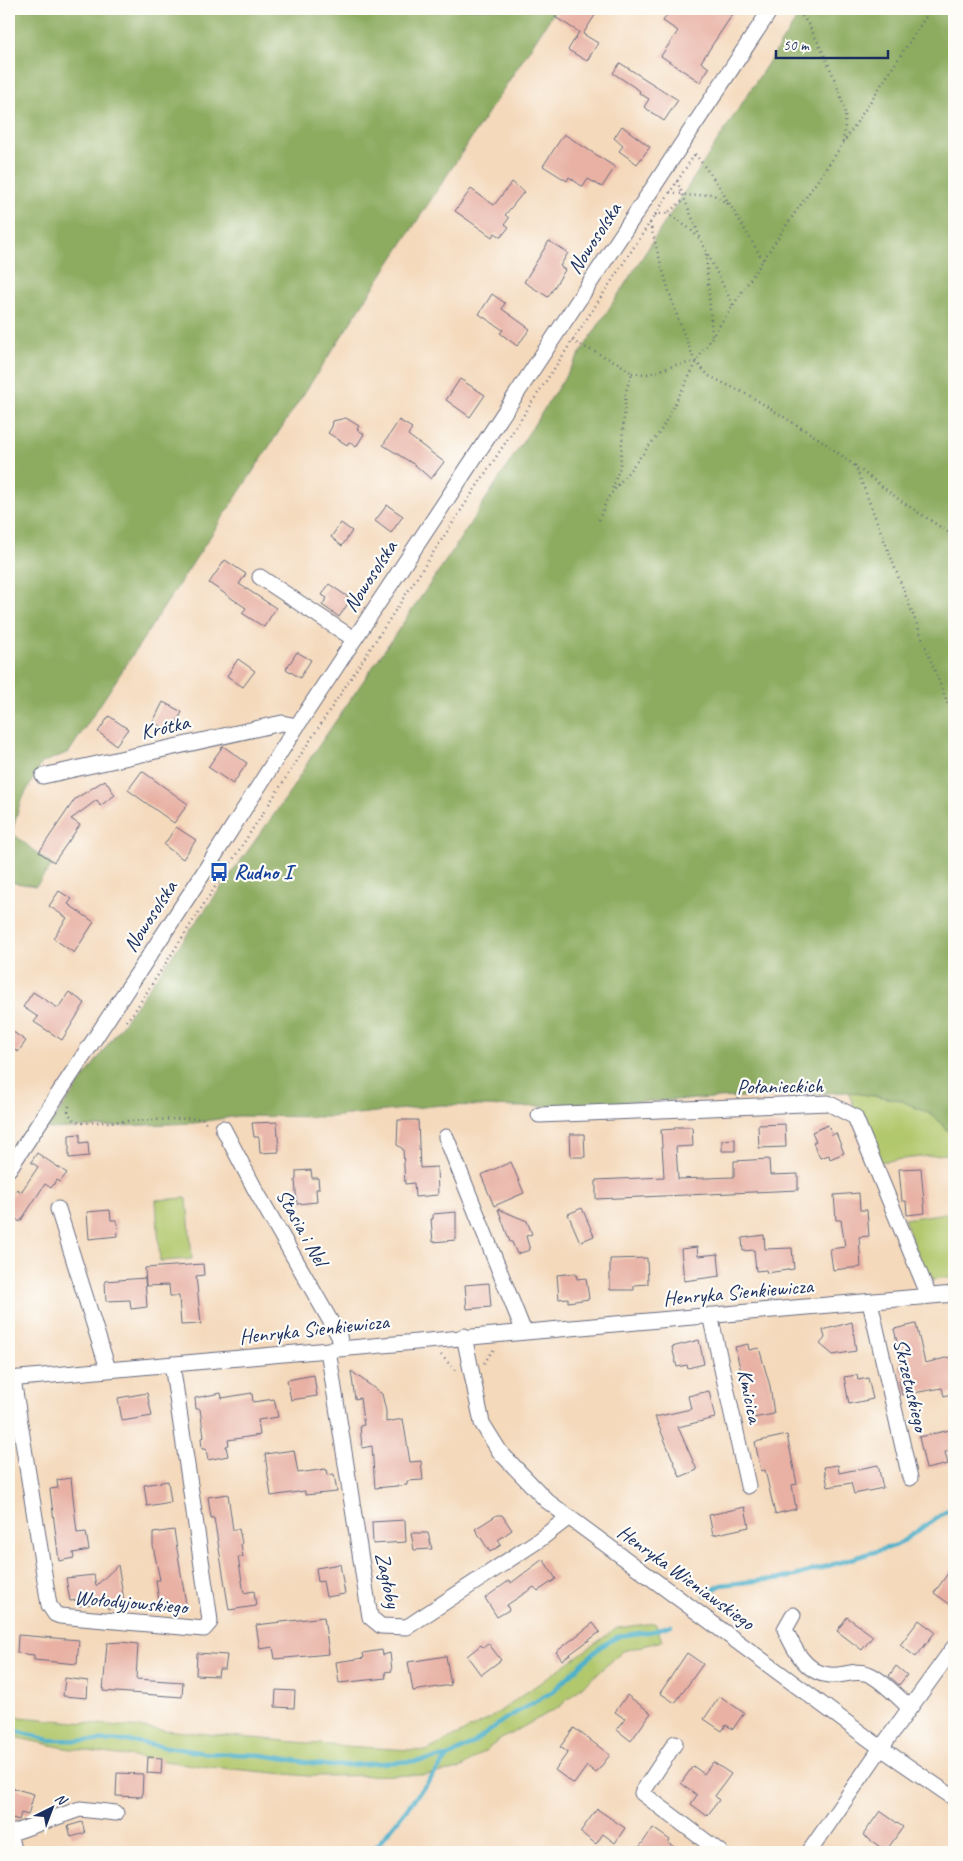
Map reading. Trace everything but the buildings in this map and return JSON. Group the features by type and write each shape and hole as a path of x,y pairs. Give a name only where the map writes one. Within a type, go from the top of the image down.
{"street":[{"name":"Nowosolska","path":"9,1169 199,880 296,726 771,9"},
{"path":"260,577 354,639"},
{"name":"Krótka","path":"43,776 282,723 296,726"},
{"name":"Połanieckich","path":"539,1115 828,1103 855,1117 929,1296"},
{"name":"Stasia i Nel","path":"223,1128 256,1191 339,1336 334,1349"},
{"path":"446,1137 524,1332"},
{"path":"58,1209 108,1370"},
{"name":"Henryka Sienkiewicza","path":"11,1379 464,1336 954,1294"},
{"name":"Skrzetuskiego","path":"870,1302 910,1478"},
{"name":"Kmicica","path":"710,1315 748,1486"},
{"name":"Henryka Wieniawskiego","path":"464,1336 482,1423 500,1452 547,1501 882,1748 954,1798"},
{"name":"Zagłoby","path":"334,1349 370,1617 381,1626 407,1626 539,1540 569,1517"},
{"name":"Wołodyjowskiego","path":"11,1379 49,1605 52,1610 60,1616 204,1629 210,1622 210,1613 172,1364"},
{"path":"794,1614 785,1629 794,1650 810,1668 828,1675 849,1672 868,1674 889,1689 910,1708"},
{"path":"809,1852 954,1647"},
{"path":"675,1743 642,1792 720,1852"},
{"path":"14,1852 9,1835 80,1809 116,1814"}],"path":[{"path":"785,16 790,9"},
{"path":"795,9 805,18 840,92 845,114 843,144"},
{"path":"609,496 660,432 696,362 712,337 843,144 931,9"},
{"path":"121,1026 134,1012 700,146"},
{"path":"695,154 730,204 763,260"},
{"path":"677,181 706,252 733,306"},
{"path":"670,192 693,196 710,194 730,204"},
{"path":"655,215 667,213 685,199"},
{"path":"667,213 701,240"},
{"path":"650,223 666,284 684,337 696,362 709,376 750,396 821,440 901,501 954,536"},
{"path":"706,252 712,337"},
{"path":"572,342 618,363 632,372 648,374 676,365 696,362"},
{"path":"599,520 620,467 626,391 632,372"},
{"path":"854,465 954,720"},
{"path":"70,1103 68,1113 73,1119 82,1123 202,1118 211,1130 223,1128"}],"green space":[{"path":"9,9 556,9 69,752 42,763 20,803 12,833 52,865 36,886 9,882"},
{"path":"803,9 954,9 954,1136 932,1115 900,1100 848,1092 522,1107 441,1105 330,1117 238,1116 194,1123 47,1129 288,795 311,757 449,556"},
{"path":"848,1092 900,1100 932,1115 954,1136 954,1153 878,1162"},
{"path":"187,1198 192,1259 160,1261 156,1200"},
{"path":"954,1212 954,1276 927,1280 904,1219"},
{"path":"655,1623 662,1641 623,1651 559,1707 501,1739 460,1769 426,1775 308,1776 210,1767 65,1748 9,1736 9,1716 329,1745 426,1751 489,1719 617,1628"}],"waterway":[{"path":"705,1595 721,1585 792,1577 897,1545 954,1506"},
{"path":"9,1729 49,1740 130,1741 204,1753 262,1755 331,1766 416,1761 448,1757 472,1744 505,1719 552,1692 600,1647 619,1636 654,1631 671,1625"},
{"path":"372,1852 448,1757"}],"place":[{"name":"Rudno I","path":"219,872"}]}
